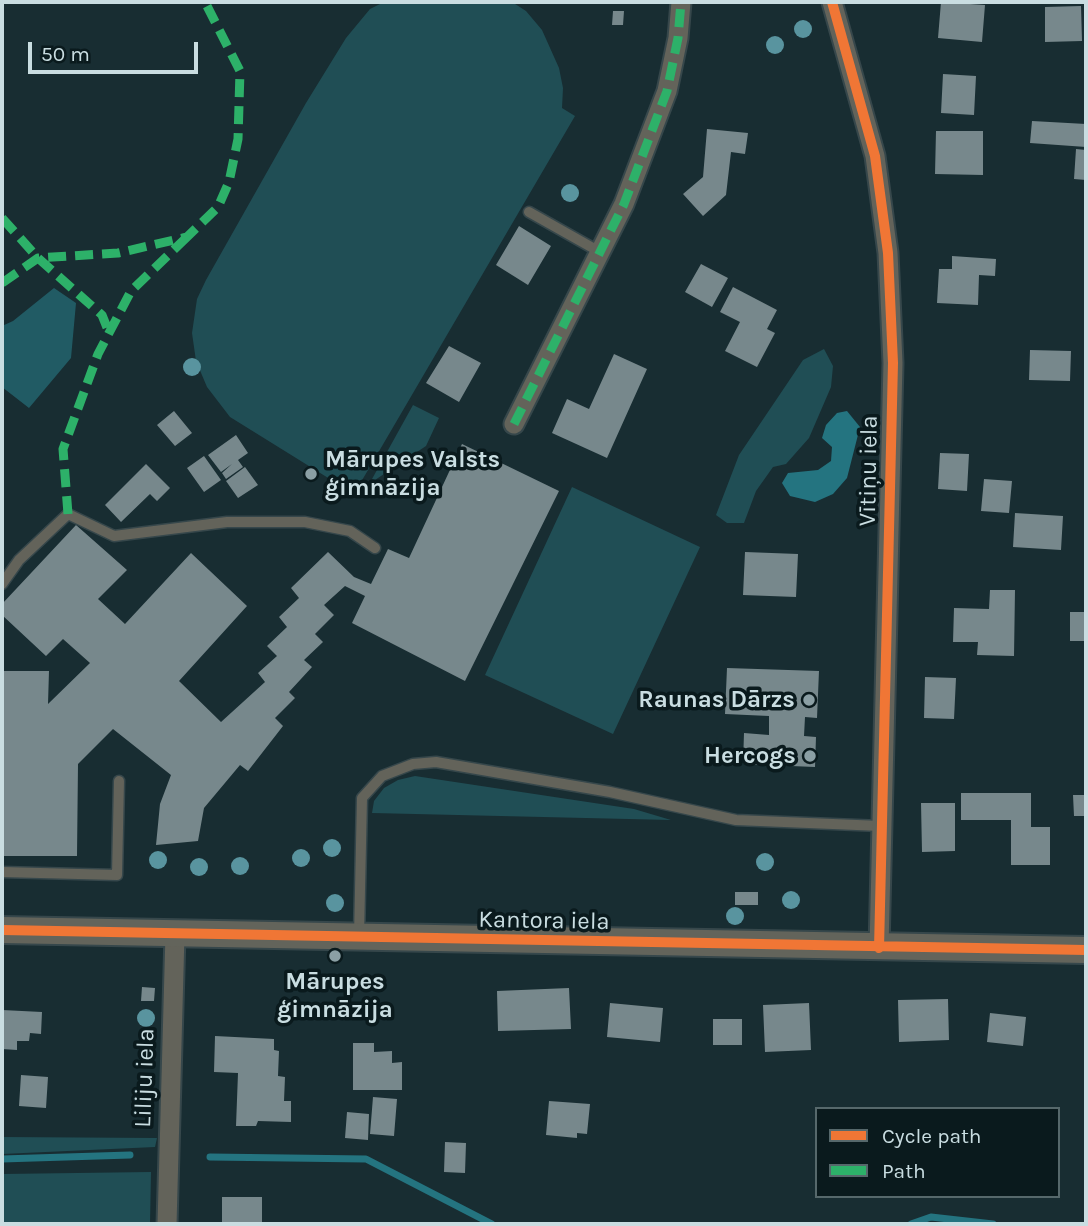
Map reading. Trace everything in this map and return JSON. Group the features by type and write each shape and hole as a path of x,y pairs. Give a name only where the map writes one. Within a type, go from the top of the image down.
{"main road":[{"name":"Kantora iela","path":"2,930 1086,950"}],"street":[{"path":"514,424 624,204 667,91 678,38 681,2"},
{"name":"Vītiņu iela","path":"832,2 868,124 888,253 893,363 879,948"},
{"name":"Liliju iela","path":"167,1224 175,934"}],"lane":[{"path":"529,212 600,252"},
{"path":"2,584 19,560 68,514 114,536 227,522 305,523 350,531 375,548"},
{"path":"359,938 362,798 382,776 412,764 436,762 583,788 736,820 881,826"},
{"path":"2,872 117,874 119,781"}],"shaded area":[{"path":"384,2 512,2 526,11 542,30 559,68 563,88 562,108 575,116 354,494 230,417 207,387 196,361 192,333 197,299 206,280 306,103 346,38 370,9"},
{"path":"54,288 76,303 71,358 29,408 2,387 2,326 13,321"},
{"path":"824,349 833,366 831,387 809,438 786,464 773,467 756,491 744,523 727,523 716,515 739,455 803,360"},
{"path":"413,405 439,418 426,446 375,480 372,479"},
{"path":"847,411 860,427 847,478 833,494 815,502 790,496 782,483 788,473 818,470 831,461 832,447 822,438 826,425 837,413"},
{"path":"572,487 700,547 613,734 485,675"},
{"path":"415,776 634,809 671,820 372,813 374,801 384,788 398,780"},
{"path":"2,1137 157,1138 155,1147 2,1154"},
{"path":"151,1172 150,1224 2,1224 2,1174"}],"building":[{"path":"941,2 985,5 982,42 938,38"},
{"path":"1081,6 1082,41 1045,42 1045,7"},
{"path":"613,11 624,11 623,25 612,25"},
{"path":"943,74 976,76 974,115 941,113"},
{"path":"1032,121 1086,124 1086,147 1030,143"},
{"path":"707,129 748,133 745,154 731,152 726,195 703,216 683,194 703,177"},
{"path":"936,131 983,131 983,175 935,174"},
{"path":"1076,149 1086,150 1086,180 1074,179"},
{"path":"519,226 551,246 528,285 496,265"},
{"path":"952,256 996,259 995,276 979,275 978,305 937,303 939,269 952,269"},
{"path":"701,264 728,278 712,307 685,292"},
{"path":"733,287 777,310 767,329 775,333 757,367 725,351 740,322 720,312"},
{"path":"449,346 481,363 459,402 426,383"},
{"path":"1030,350 1071,351 1070,381 1029,380"},
{"path":"614,354 647,369 607,458 552,433 567,399 589,409"},
{"path":"174,411 192,433 175,446 157,425"},
{"path":"236,435 248,453 238,460 243,467 226,479 222,473 232,464 221,472 208,455"},
{"path":"462,444 559,491 465,681 352,623 365,596 345,586 324,605 334,615 315,634 323,642 304,660 312,667 289,692 295,698 275,718 283,726 248,771 240,765 204,808 198,841 156,845 160,804 171,775 113,729 78,764 77,856 2,856 2,671 49,671 48,704 90,663 63,639 46,656 2,615 2,604 76,525 127,570 98,599 125,624 191,553 247,606 179,681 221,722 265,682 258,673 277,656 267,646 287,627 279,617 299,598 291,588 328,552 354,577 371,584 388,549 409,558"},
{"path":"940,453 969,454 967,491 938,489"},
{"path":"204,456 221,480 204,492 187,468"},
{"path":"146,464 170,488 157,501 150,494 121,522 105,505"},
{"path":"245,467 258,485 238,498 226,481"},
{"path":"984,479 1012,481 1009,513 981,511"},
{"path":"1015,513 1063,516 1061,550 1013,547"},
{"path":"745,552 798,554 796,597 743,595"},
{"path":"990,590 1015,590 1014,656 977,655 978,642 953,642 954,608 989,609"},
{"path":"1070,612 1086,612 1086,641 1070,641"},
{"path":"727,668 819,671 817,718 805,717 804,736 816,737 815,767 743,764 744,733 769,735 769,716 725,714"},
{"path":"925,677 956,678 954,719 924,718"},
{"path":"961,793 1031,793 1031,827 1050,827 1050,865 1011,865 1011,820 961,820"},
{"path":"1073,795 1086,795 1086,816 1074,816"},
{"path":"921,803 955,803 955,851 922,852"},
{"path":"735,892 758,892 758,905 735,905"},
{"path":"142,987 155,988 154,1001 141,1001"},
{"path":"569,988 571,1029 498,1031 497,991"},
{"path":"948,999 949,1040 899,1042 898,1000"},
{"path":"610,1003 663,1008 660,1042 607,1037"},
{"path":"809,1003 811,1050 765,1052 763,1005"},
{"path":"2,1010 42,1012 41,1034 30,1033 29,1041 17,1041 17,1050 2,1049"},
{"path":"990,1013 1026,1017 1023,1046 987,1042"},
{"path":"713,1019 742,1019 742,1045 713,1045"},
{"path":"215,1036 274,1039 274,1050 279,1051 278,1076 285,1077 284,1101 291,1101 291,1122 258,1121 256,1126 236,1126 238,1073 214,1072"},
{"path":"353,1043 374,1043 374,1052 392,1051 392,1063 402,1062 402,1090 353,1090"},
{"path":"21,1075 48,1077 46,1108 19,1106"},
{"path":"373,1097 397,1099 394,1136 370,1134"},
{"path":"549,1101 590,1104 587,1134 577,1133 577,1138 546,1135"},
{"path":"347,1112 369,1114 368,1140 345,1138"},
{"path":"445,1142 466,1143 465,1173 444,1172"},
{"path":"222,1197 262,1197 262,1224 222,1224"}],"waterway":[{"path":"2,1159 130,1155"},
{"path":"210,1157 366,1159 492,1224"},
{"path":"911,1224 931,1217 993,1224"}],"marked path":[{"path":"2,283 38,258 118,253 187,237 218,207 229,182 238,139 240,71 205,2"},
{"path":"514,424 624,204 667,91 678,38 681,2"},
{"path":"2,218 38,258 102,315 110,335"},
{"path":"68,514 63,449 98,354 131,291 187,237"}],"cycle path":[{"path":"832,2 875,156 888,253 893,363 879,948"},
{"path":"2,930 1086,950"}],"place":[{"name":"Mārupes Valsts ģimnāzija","path":"311,474"},
{"name":"Raunas Dārzs","path":"809,700"},
{"name":"Hercogs","path":"810,756"},
{"name":"Mārupes ģimnāzija","path":"335,956"}]}
